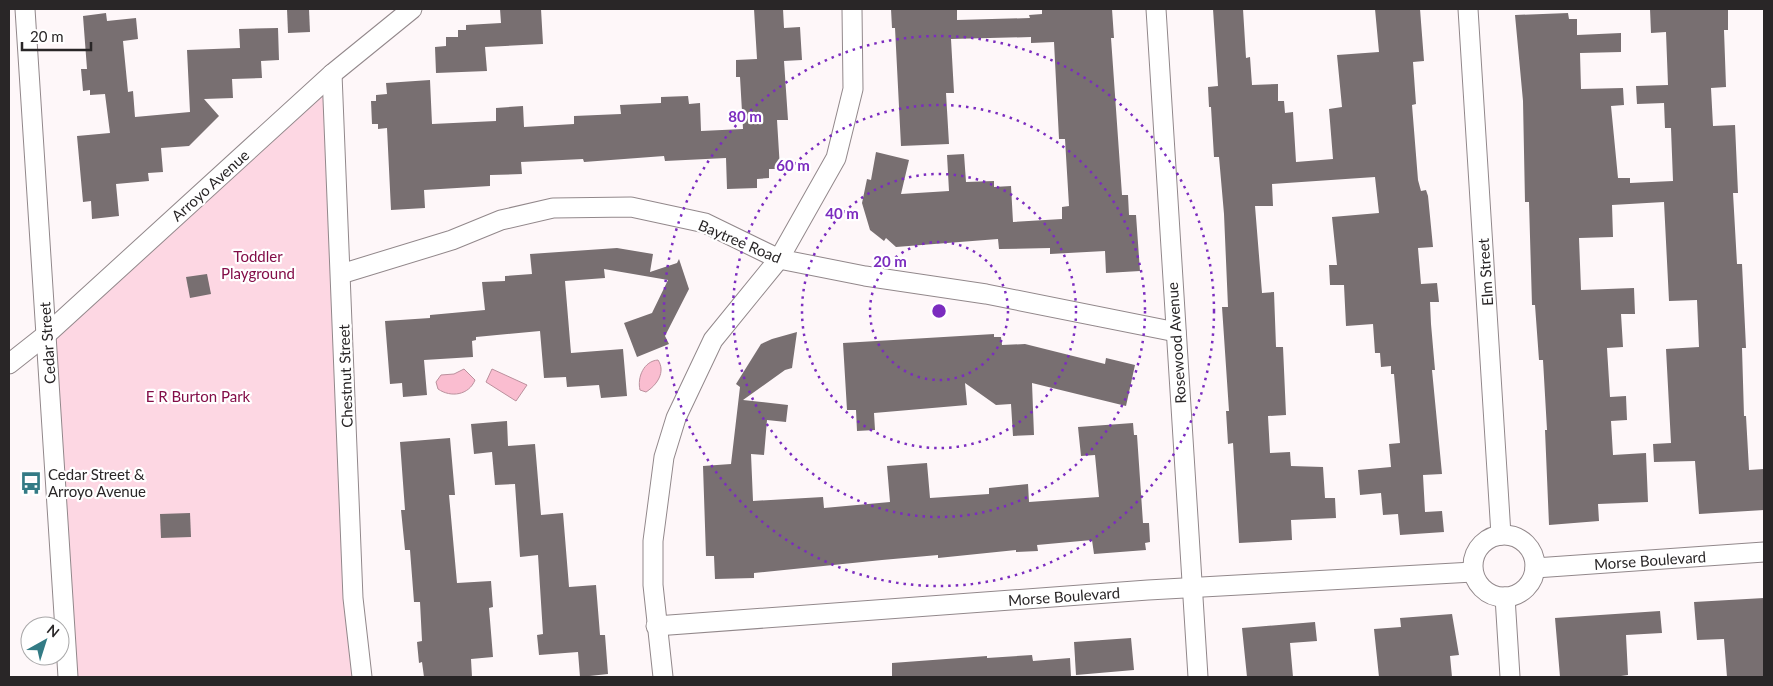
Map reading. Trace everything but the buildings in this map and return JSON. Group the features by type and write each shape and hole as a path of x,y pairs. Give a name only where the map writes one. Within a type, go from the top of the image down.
{"street":[{"name":"Cedar Street","path":"25,9 68,677"},
{"name":"Arroyo Avenue","path":"9,364 47,334 332,74 412,9"},
{"path":"663,677 656,626 653,541 664,457 676,418 713,340 779,259 836,158 853,89 852,9"},
{"name":"Rosewood Avenue","path":"1156,9 1198,677"},
{"name":"Elm Street","path":"1468,9 1501,535"},
{"name":"Chestnut Street","path":"332,74 353,598 362,677"},
{"name":"Baytree Road","path":"341,274 452,240 500,220 553,208 631,207 705,223 779,259 864,276 986,294 1176,332"},
{"path":"1501,535 1512,536 1529,548 1535,568 1532,579 1526,588 1516,595 1494,596 1477,582 1473,572 1473,562 1476,552 1491,538 1501,535"},
{"name":"Morse Boulevard","path":"1535,568 1764,552"},
{"name":"Morse Boulevard","path":"656,626 1192,588 1473,572"},
{"path":"1505,597 1510,677"}],"green space":[{"name":"E R Burton Park","path":"332,74 362,677 68,677 67,666 70,666 70,616 64,616 47,334"}],"shaded area":[{"path":"658,360 661,374 657,382 646,392 640,390 641,375 645,367 649,363"},
{"path":"464,369 475,380 469,389 454,394 438,389 436,382 441,375 454,374"},
{"path":"492,369 527,385 516,401 486,382"}],"place":[{"name":"Cedar Street & Arroyo Avenue","path":"31,483"}],"park label":[{"name":"Toddler Playground","path":"258,264"}]}
